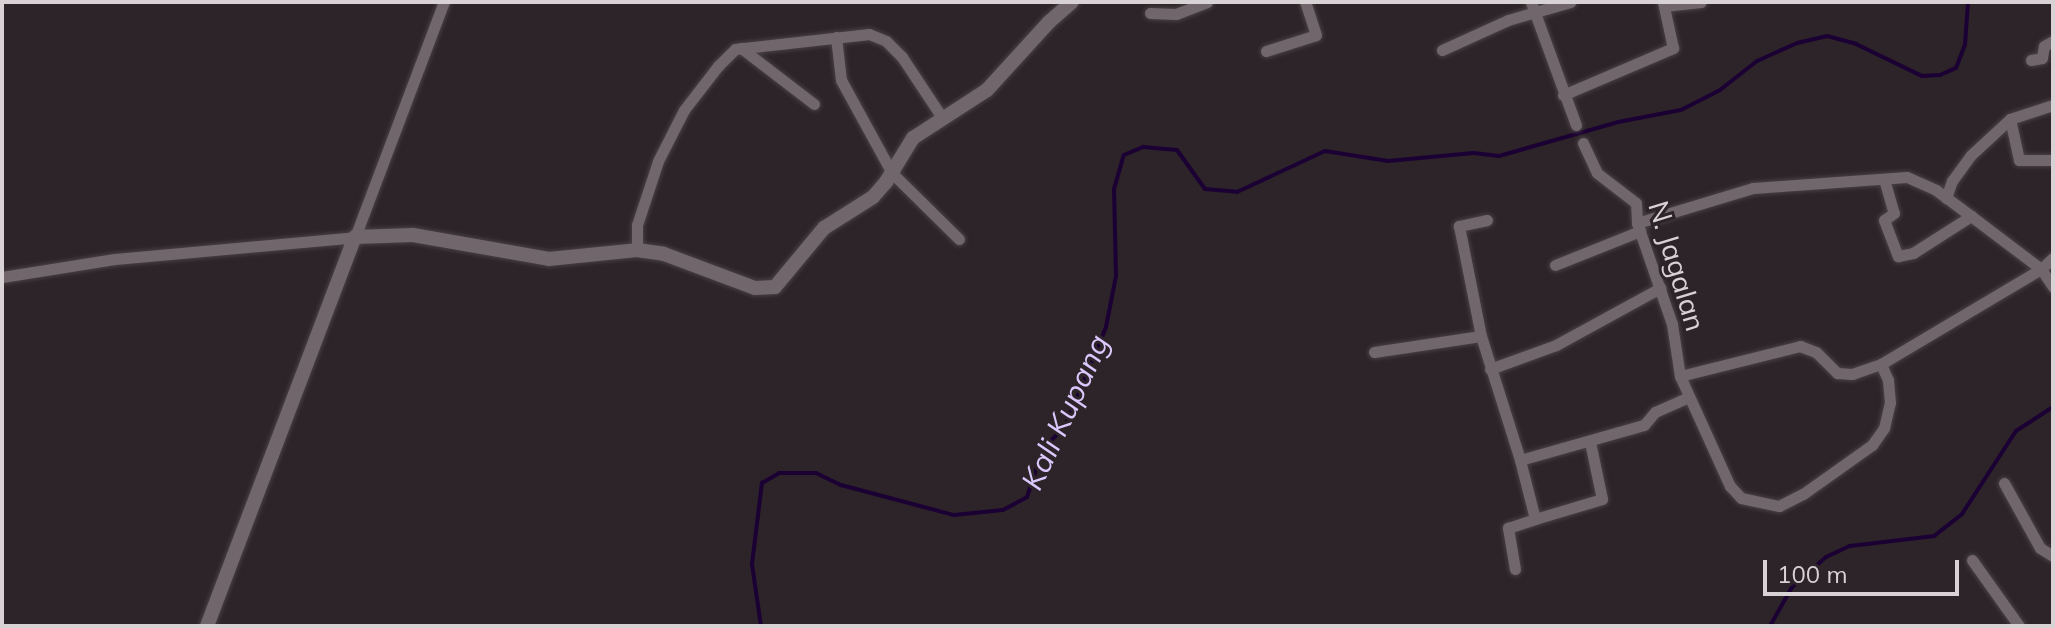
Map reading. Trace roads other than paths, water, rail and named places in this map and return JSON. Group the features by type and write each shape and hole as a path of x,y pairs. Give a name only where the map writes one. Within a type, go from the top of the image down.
{"street":[{"path":"207,626 444,2"},
{"path":"2,277 115,259 355,237 413,235 549,259 637,250 664,254 755,288 775,287 824,228 873,197 913,138 987,90 1049,22 1072,2"},
{"path":"1150,13 1169,15 1207,2"},
{"path":"1266,51 1316,35 1305,2"},
{"path":"1442,50 1533,6 1570,2"},
{"path":"1563,95 1673,48 1663,4 1701,2"},
{"path":"1533,6 1576,125"},
{"path":"2031,60 2042,58 2044,46 2053,40 2053,28"},
{"path":"637,250 641,207 684,110 718,66 741,48 869,34 886,41 902,57 943,119"},
{"path":"836,37 841,80 892,173 959,239"},
{"path":"741,48 814,104"},
{"path":"1946,198 1952,181 1971,155 2010,119 2053,105"},
{"path":"2010,119 2019,160 2053,160"},
{"name":"N. Jagalan","path":"1583,143 1597,173 1636,203 1639,227 1672,324 1680,376 1730,486 1741,498 1779,506 1803,494 1872,445 1884,428 1890,403 1888,380 1881,364"},
{"path":"1884,179 1894,213 1884,220 1898,256 1913,253 1971,216"},
{"path":"1555,265 1639,227 1753,188 1884,179 1918,180 2041,269 2053,287"},
{"path":"1487,220 1459,226 1481,336 1535,519"},
{"name":"N. Jagalan","path":"1680,376 1800,346 1816,352 1837,373 1852,374 1881,364 2041,269 2053,258"},
{"path":"1490,369 1556,345 1660,288"},
{"path":"1374,352 1481,336"},
{"path":"1520,460 1644,425 1655,412 1689,397"},
{"path":"1515,569 1508,528 1602,499 1590,442"},
{"path":"2004,483 2040,548 2053,556"},
{"path":"1972,560 2019,626"}],"waterway":[{"name":"Kali Kupang","path":"761,626 752,564 762,483 779,473 816,473 841,485 954,515 1003,510 1027,497 1043,449 1065,426 1106,327 1116,276 1114,189 1124,155 1143,147 1177,150 1205,189 1237,192 1325,151 1388,161 1474,153 1499,156 1618,122 1681,110 1720,90 1757,61 1797,43 1827,36 1856,44 1922,76 1940,75 1956,68 1965,45 1968,2"},
{"path":"1770,626 1792,587 1826,557 1850,546 1934,536 1962,514 2016,431 2053,407"}]}
